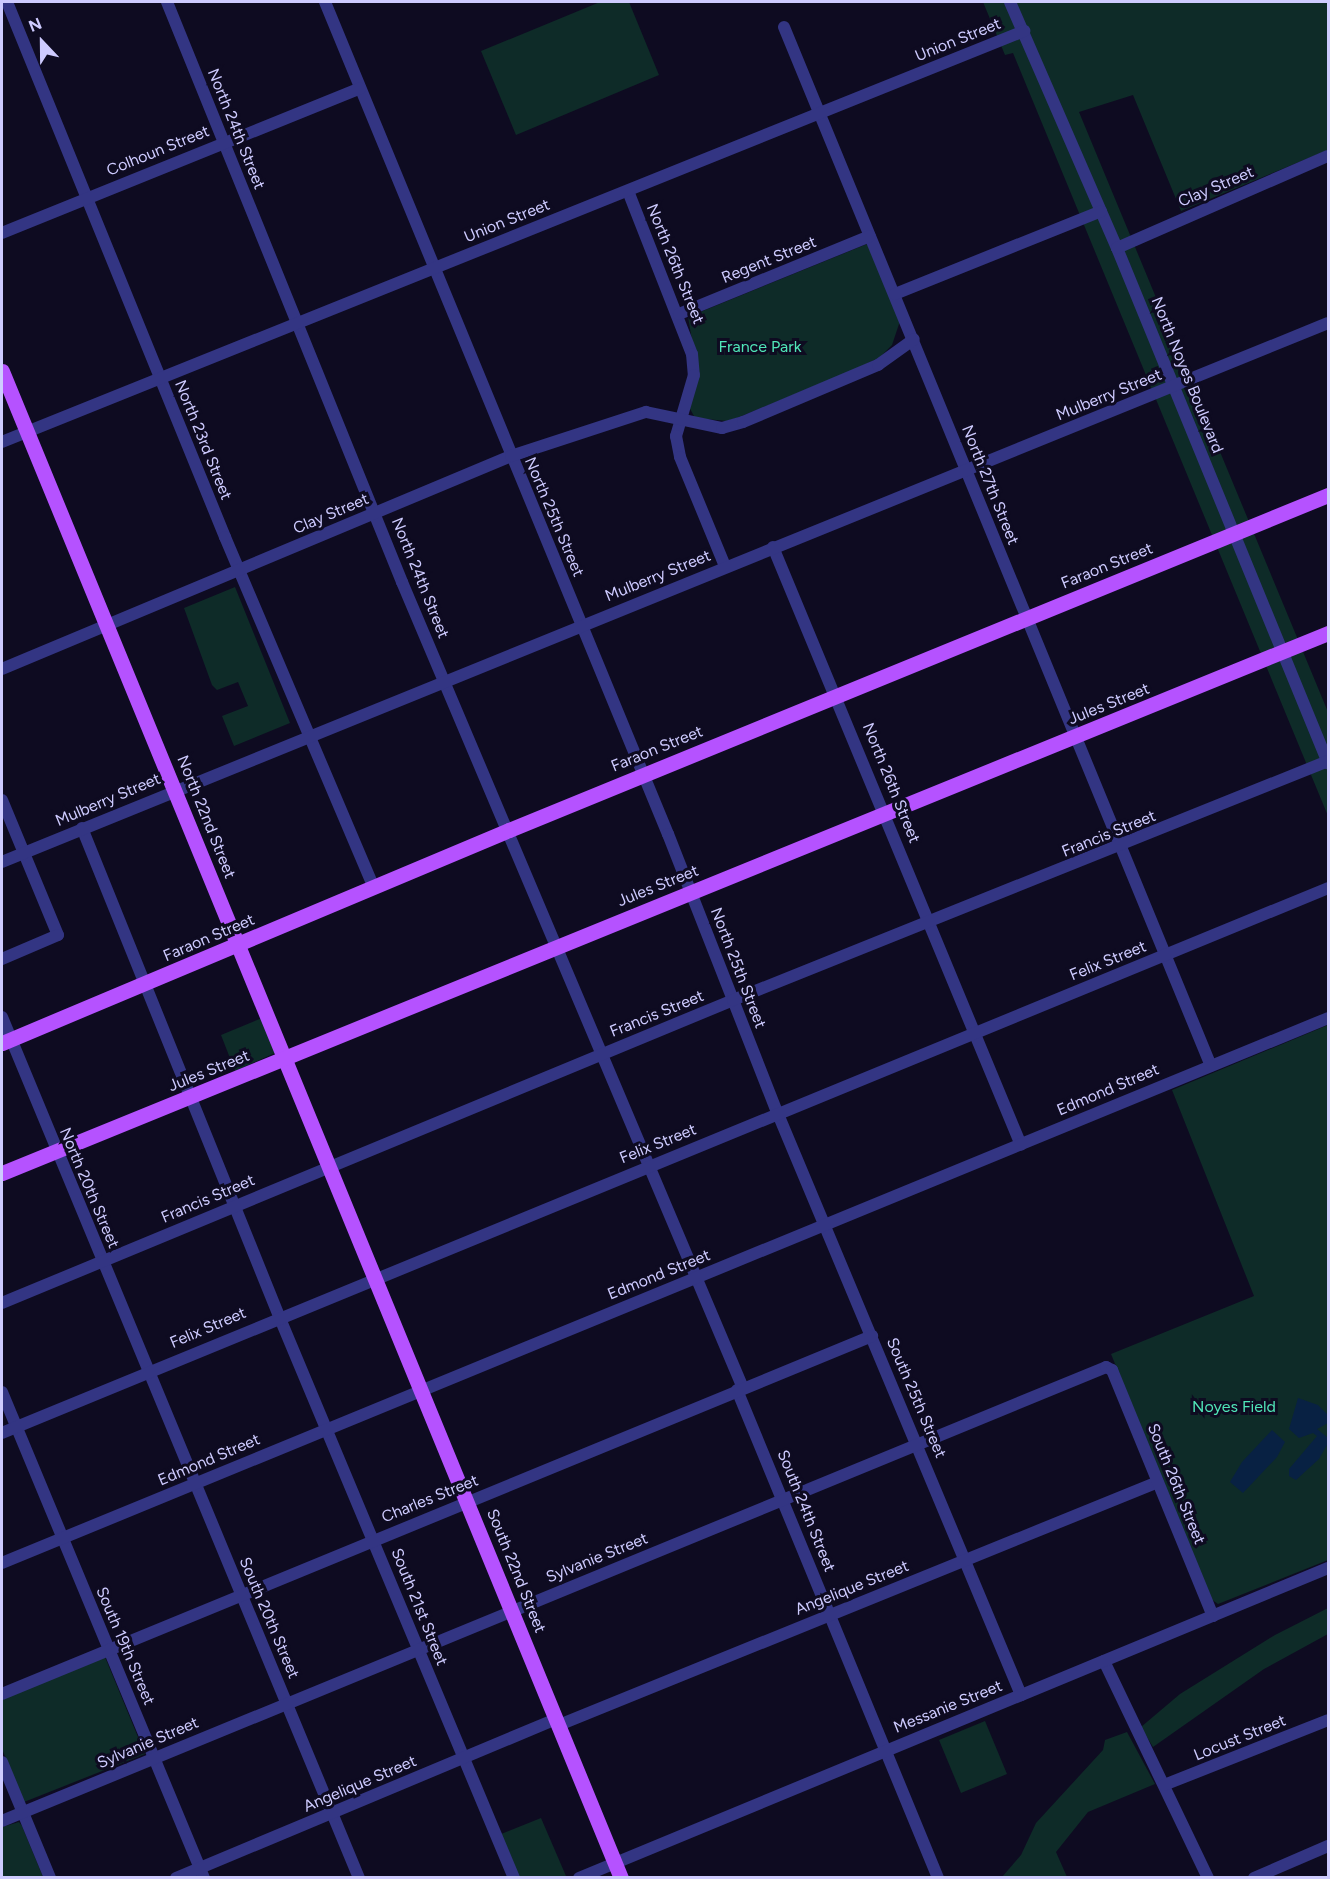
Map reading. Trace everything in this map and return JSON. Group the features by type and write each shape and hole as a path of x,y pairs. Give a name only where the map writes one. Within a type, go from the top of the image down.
{"main road":[{"name":"North 22nd Street","path":"2,371 287,1058 375,1278"},
{"name":"Faraon Street","path":"6,1042 643,774 1329,495"},
{"name":"Jules Street","path":"2,1173 1329,633"},
{"name":"South 22nd Street","path":"375,1278 621,1878"}],"street":[{"name":"North 23rd Street","path":"7,2 89,196 239,572 374,888"},
{"name":"North 24th Street","path":"167,2 375,514 509,830 647,1166"},
{"name":"North 25th Street","path":"325,2 643,774 778,1114"},
{"name":"North Noyes Boulevard","path":"1010,2 1117,248 1328,762"},
{"name":"North 27th Street","path":"784,27 1212,1066"},
{"name":"Union Street","path":"2,442 1024,31"},
{"name":"Colhoun Street","path":"2,232 360,88"},
{"name":"Clay Street","path":"1117,248 1329,156"},
{"name":"North 26th Street","path":"628,191 679,314 695,368 678,419 680,457 725,566"},
{"path":"895,294 1101,211"},
{"name":"Regent Street","path":"679,314 870,236"},
{"name":"Mulberry Street","path":"2,862 310,734 1329,323"},
{"path":"678,419 722,428 770,411 878,366 914,339"},
{"name":"Clay Street","path":"2,669 239,572 511,456 637,414 678,419"},
{"name":"North 26th Street","path":"773,547 837,695 976,1033"},
{"name":"Francis Street","path":"2,1303 734,1000 1328,762"},
{"path":"2,800 58,935 2,959"},
{"name":"South 21st Street","path":"82,828 279,1317 514,1878"},
{"name":"Felix Street","path":"2,1433 147,1371 1329,888"},
{"name":"North 20th Street","path":"2,1017 6,1042 55,1151 147,1371"},
{"name":"Edmond Street","path":"2,1563 1329,1018"},
{"path":"976,1033 1021,1145"},
{"name":"South 25th Street","path":"778,1114 918,1444 1021,1695"},
{"name":"South 24th Street","path":"647,1166 740,1389 934,1876"},
{"name":"Charles Street","path":"2,1694 872,1336"},
{"name":"Sylvanie Street","path":"2,1821 1106,1367"},
{"name":"South 26th Street","path":"1106,1367 1112,1370 1213,1616"},
{"name":"South 20th Street","path":"147,1371 359,1878"},
{"name":"South 19th Street","path":"2,1392 202,1872"},
{"name":"Angelique Street","path":"176,1878 202,1872 463,1758 830,1615 1158,1482"},
{"name":"Messanie Street","path":"579,1878 1329,1568"},
{"path":"1104,1661 1208,1878"},
{"name":"Locust Street","path":"1164,1785 1329,1720"},
{"path":"2,1761 50,1878"},
{"path":"1254,1878 1329,1846"}],"green space":[{"path":"600,2 629,2 659,75 516,135 481,51"},
{"path":"983,2 1328,2 1328,150 1181,211 1133,95 1079,112 1328,712 1328,816 1013,53 1005,55"},
{"name":"France Park","path":"867,244 900,321 892,345 879,358 737,418 727,421 695,418 688,405 698,375 688,317"},
{"path":"235,587 290,723 234,746 222,716 248,706 238,682 217,690 212,685 184,608"},
{"path":"262,1018 275,1053 235,1071 221,1035"},
{"name":"Noyes Field","path":"1328,1025 1328,1560 1218,1604 1211,1599 1111,1354 1254,1296 1172,1090"},
{"path":"1328,1608 1328,1634 1264,1669 1153,1747 1141,1727 1180,1694 1275,1635"},
{"path":"105,1657 145,1754 24,1802 2,1749 2,1697"},
{"path":"985,1721 1007,1774 961,1793 939,1740"},
{"path":"1127,1732 1155,1784 1088,1812 1056,1852 1067,1877 1002,1877 1021,1855 1036,1823 1103,1750 1105,1740"},
{"path":"541,1818 566,1876 519,1877 501,1834"},
{"path":"19,1822 43,1877 2,1878 2,1827"}],"water":[{"path":"1298,1398 1318,1405 1328,1415 1328,1423 1317,1429 1328,1438 1328,1443 1319,1459 1296,1480 1289,1476 1289,1469 1317,1436 1313,1433 1299,1438 1289,1429"},
{"path":"1272,1430 1285,1442 1277,1457 1243,1493 1230,1482 1242,1462"}]}
